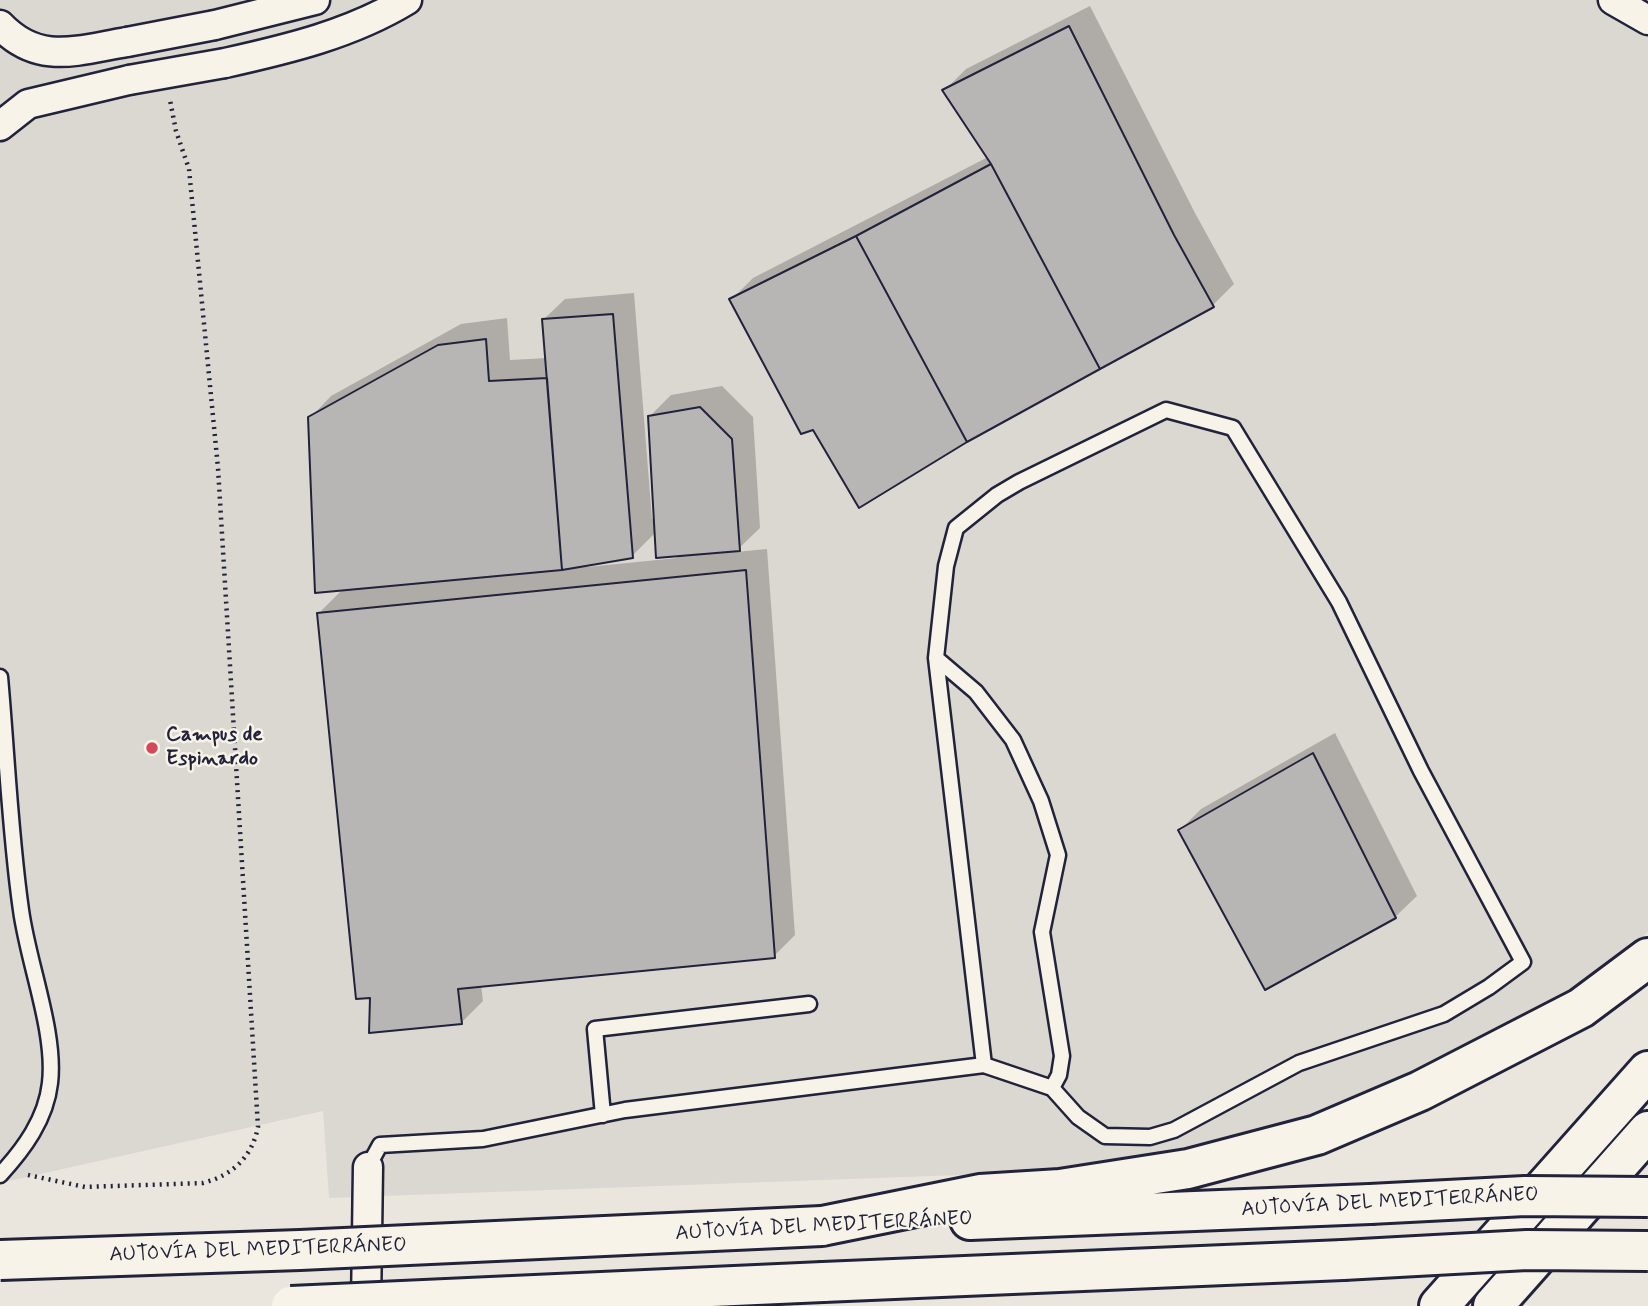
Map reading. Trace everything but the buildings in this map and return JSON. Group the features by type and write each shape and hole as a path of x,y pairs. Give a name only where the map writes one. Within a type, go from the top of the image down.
{"main road":[{"path":"822,1226 980,1194 1073,1187 1188,1169 1317,1135 1420,1091 1581,1008 1648,958"},
{"path":"1439,1306 1648,1071"},
{"path":"1493,1306 1648,1131"},
{"name":"AUTOVÍA DEL MEDITERRÁNEO","path":"0,1260 314,1250 1511,1196 1648,1197"},
{"path":"291,1306 1527,1250 1648,1251"}],"street":[{"path":"0,26 27,48 50,53 215,25 315,0"},
{"path":"0,126 12,113 28,104 129,80 225,63 306,44 356,26 407,0"},
{"path":"1614,1 1648,20"},
{"path":"366,1306 368,1167"}],"lane":[{"path":"368,1167 380,1145 482,1139 603,1115 984,1065 1052,1088 1078,1116 1104,1136 1150,1137 1174,1130 1299,1063 1444,1014 1489,987 1522,962 1421,771 1339,602 1233,428 1166,411 997,495 956,528 946,566 936,658 984,1065"},
{"path":"936,658 976,692 1013,740 1041,801 1058,855 1042,932 1062,1056 1059,1075 1052,1088"},
{"path":"0,677 21,911 50,1055 50,1083 45,1108 36,1127 3,1171"},
{"path":"603,1115 595,1029 809,1004"}],"path":[{"path":"3,1171 80,1187 203,1183 220,1177 240,1164 250,1150 257,1131 215,437 190,169 173,122 168,90"}],"shaded area":[{"path":"0,0 1648,0 1648,932 1569,994 1435,1072 1305,1121 1160,1157 1043,1172 329,1198 323,1111 0,1183"}],"place":[{"name":"Campus de Espinardo","path":"152,748"}]}
